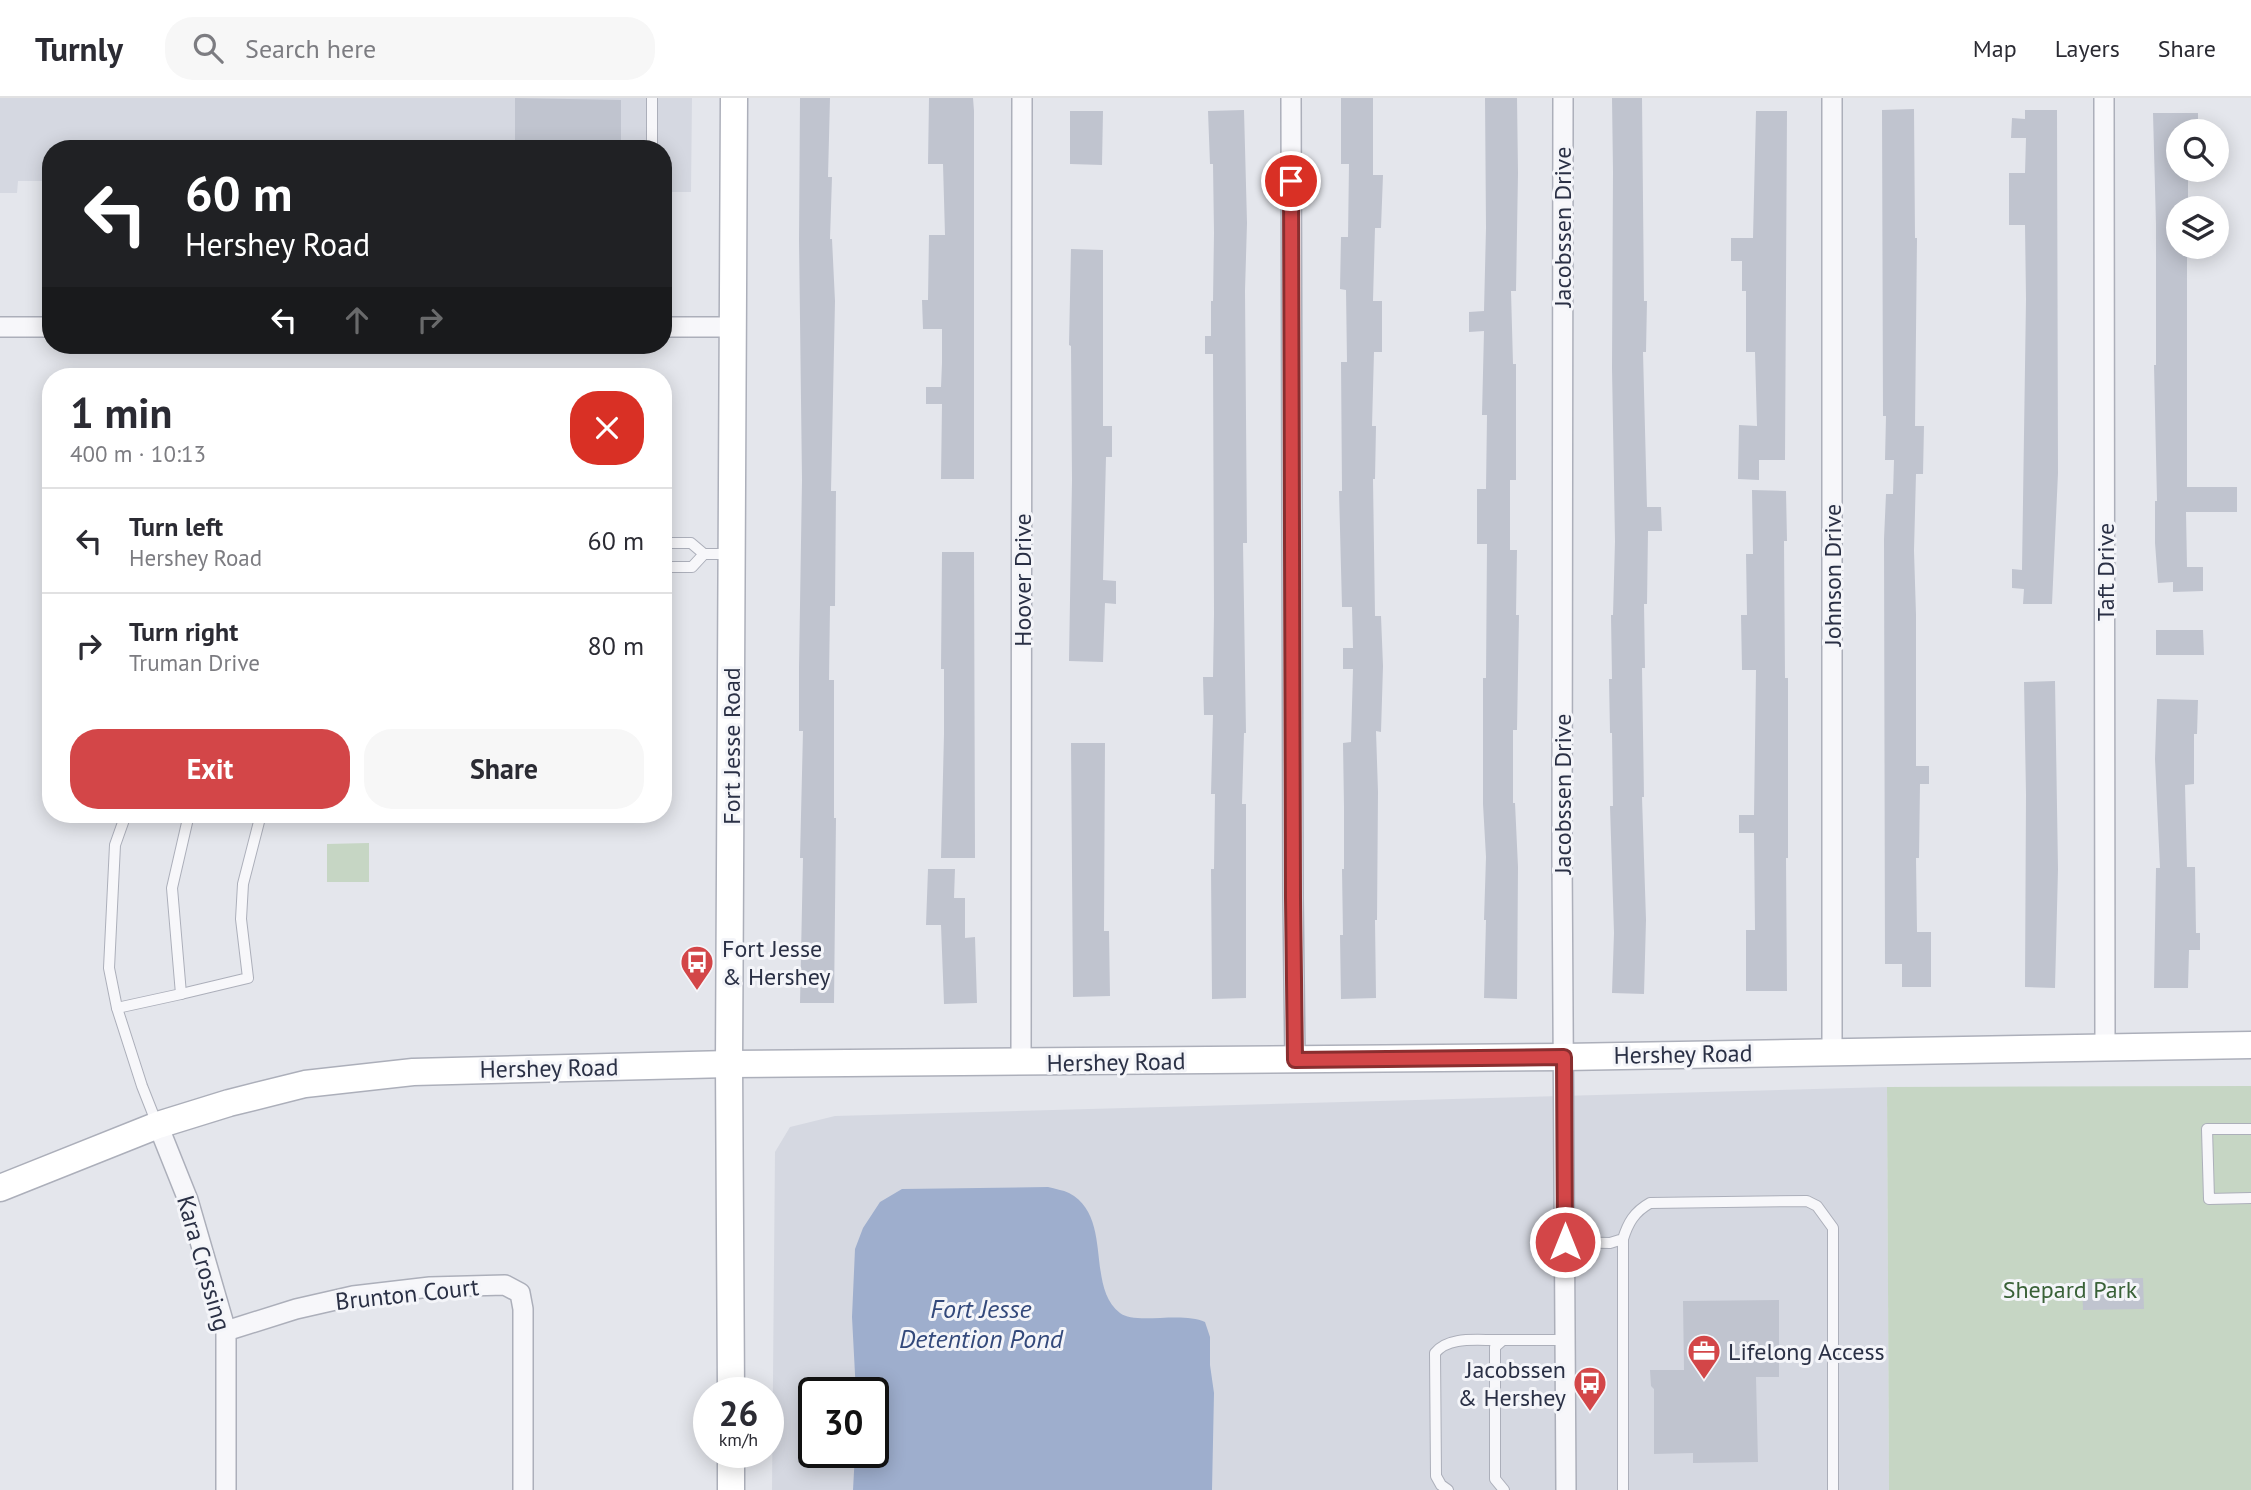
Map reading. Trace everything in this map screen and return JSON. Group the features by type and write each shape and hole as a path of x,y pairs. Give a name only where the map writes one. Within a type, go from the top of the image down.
{"main road":[{"name":"Fort Jesse Road","path":"731,1377 729,1064 734,98"},
{"name":"Hershey Road","path":"0,1188 158,1125 229,1103 304,1084 413,1072 729,1064 1564,1057 2251,1045"},
{"path":"731,1468 731,1490"}],"street":[{"name":"Hoover Drive","path":"1021,1063 1022,98"},
{"path":"1291,98 1292,856 1295,1060"},
{"name":"Jacobssen Drive","path":"1563,98 1562,855 1566,1490"},
{"name":"Johnson Drive","path":"1832,98 1832,1051"},
{"name":"Taft Drive","path":"2104,98 2105,1046"},
{"path":"0,327 42,327"},
{"path":"672,327 733,327"},
{"name":"Kara Crossing","path":"158,1125 188,1200 226,1331 226,1490"},
{"name":"Brunton Court","path":"226,1331 296,1309 353,1296 429,1287 505,1285 520,1293 523,1309 523,1490"}],"lane":[{"path":"652,98 652,140"},
{"path":"672,543 691,543 704,554 732,554"},
{"path":"672,567 692,566 704,554"},
{"path":"122,823 115,845 110,968 117,1008 142,1086 158,1125"},
{"path":"181,995 172,888 187,823"},
{"path":"117,1008 248,978 241,919 243,884 259,823"},
{"path":"2251,1129 2207,1129 2208,1199 2251,1198"},
{"path":"1623,1490 1623,1239 1629,1222 1641,1208 1650,1203 1807,1201 1821,1212 1833,1228 1833,1490"},
{"path":"1565,1242 1610,1243 1623,1239"},
{"path":"1503,1340 1495,1347 1495,1479 1504,1490"},
{"path":"1448,1490 1436,1476 1434,1353 1449,1341 1565,1340"}],"shaded area":[{"path":"0,98 692,98 691,192 672,192 672,140 42,140 42,181 18,181 17,193 0,193"},
{"path":"1887,1087 1889,1490 772,1490 772,1468 784,1468 784,1377 773,1377 775,1152 790,1127 835,1116"}],"green space":[{"path":"369,843 369,882 327,882 327,844"},
{"name":"Shepard Park","path":"2251,1086 2251,1490 1889,1490 1887,1087"}],"water":[{"name":"Fort Jesse Detention Pond","path":"1048,1187 1069,1193 1083,1204 1091,1218 1104,1286 1110,1301 1120,1313 1136,1318 1184,1318 1205,1322 1210,1337 1214,1393 1212,1490 853,1490 854,1468 889,1468 889,1377 855,1377 852,1317 855,1249 863,1228 880,1202 902,1189"}],"building":[{"path":"515,98 621,100 621,140 515,140"},
{"path":"800,98 830,98 828,177 832,177 830,239 835,301 831,491 836,491 835,606 830,606 829,680 834,680 834,1003 800,1003 803,731 799,731 802,480"},
{"path":"929,98 973,98 974,479 941,479 942,404 926,404 926,387 941,387 942,363 942,329 923,329 922,300 928,300 929,235 945,235 943,164 928,164"},
{"path":"1341,98 1373,98 1373,175 1383,175 1381,228 1375,228 1373,301 1382,301 1382,352 1374,352 1372,426 1376,426 1373,479 1375,616 1381,616 1383,666 1381,732 1376,731 1376,998 1341,999 1343,743 1351,742 1353,669 1343,669 1343,648 1353,648 1352,607 1342,607 1339,491 1342,491 1341,362 1347,362 1346,290 1340,289 1341,237 1348,237 1349,164 1341,164"},
{"path":"1485,98 1517,98 1516,291 1511,291 1513,364 1516,364 1516,480 1510,480 1510,550 1517,550 1516,615 1519,615 1517,730 1513,730 1513,803 1518,867 1517,999 1484,998 1486,857 1483,804 1483,678 1486,678 1487,544 1477,544 1477,489 1486,489 1487,415 1482,415 1484,331 1469,332 1469,312 1484,311"},
{"path":"1612,98 1642,98 1644,301 1647,301 1646,352 1643,352 1647,507 1661,507 1662,531 1648,531 1647,604 1644,604 1644,994 1612,993 1614,933 1610,806 1613,806 1609,679 1612,679 1611,615 1615,541"},
{"path":"1914,109 1917,238 1915,426 1924,426 1923,474 1916,474 1914,551 1916,766 1929,766 1929,784 1920,784 1919,858 1916,858 1917,932 1931,932 1931,987 1902,987 1902,964 1885,964 1884,539 1886,494 1893,494 1894,460 1885,460 1886,416 1883,416 1882,110"},
{"path":"1244,110 1247,223 1247,543 1243,543 1246,733 1242,804 1246,804 1246,998 1212,999 1211,869 1214,869 1215,794 1211,794 1213,715 1204,715 1203,677 1213,677 1214,614 1213,354 1205,354 1205,336 1211,336 1214,233 1213,164 1210,164 1208,111"},
{"path":"2025,110 2057,110 2058,473 2052,604 2023,604 2024,589 2012,588 2012,569 2022,570 2026,299 2025,225 2009,225 2009,173 2025,173 2026,138 2011,138 2012,118 2025,119"},
{"path":"1070,111 1103,111 1102,165 1070,164"},
{"path":"1756,111 1787,111 1785,460 1759,460 1759,480 1738,479 1739,425 1757,426 1755,352 1746,352 1746,291 1742,291 1742,261 1731,261 1731,238 1753,238"},
{"path":"2153,113 2198,113 2198,119 2166,119 2166,182 2188,182 2188,196 2166,196 2166,259 2187,259 2187,487 2237,487 2237,512 2186,512 2187,567 2203,567 2203,591 2173,592 2173,582 2158,583 2155,543 2157,501 2154,365 2156,225"},
{"path":"1071,249 1103,250 1103,426 1112,426 1112,457 1106,457 1103,580 1116,581 1116,604 1105,603 1103,662 1069,661 1072,480 1069,345"},
{"path":"1752,490 1786,491 1787,991 1746,991 1746,930 1755,930 1754,833 1739,833 1739,815 1754,815 1756,670 1742,670 1741,615 1747,615 1746,554 1753,554"},
{"path":"942,552 974,552 975,858 941,858 944,734 944,669 941,669"},
{"path":"2156,630 2203,630 2204,655 2156,655"},
{"path":"2055,681 2058,869 2055,988 2025,987 2024,682"},
{"path":"2157,699 2198,700 2197,734 2194,734 2194,784 2185,785 2187,867 2195,867 2196,933 2200,933 2200,950 2189,950 2188,988 2154,988 2156,868 2160,868 2155,759"},
{"path":"1071,743 1105,743 1104,931 1109,931 1110,996 1073,997"},
{"path":"928,869 955,869 954,898 965,898 965,938 975,937 977,1003 944,1004 941,925 926,925"},
{"path":"2143,1278 2144,1309 2083,1310 2082,1279"},
{"name":"Lifelong Access","path":"1779,1300 1779,1377 1756,1377 1758,1462 1693,1463 1693,1453 1654,1454 1654,1389 1651,1386 1650,1370 1684,1370 1683,1301"}],"place":[{"name":"Fort Jesse & Hershey","path":"697,992"},
{"name":"Lifelong Access","path":"1704,1381"},
{"name":"Jacobssen & Hershey","path":"1590,1413"}],"route":[{"path":"1291,181 1295,1060 1564,1057 1565,1242"}]}
